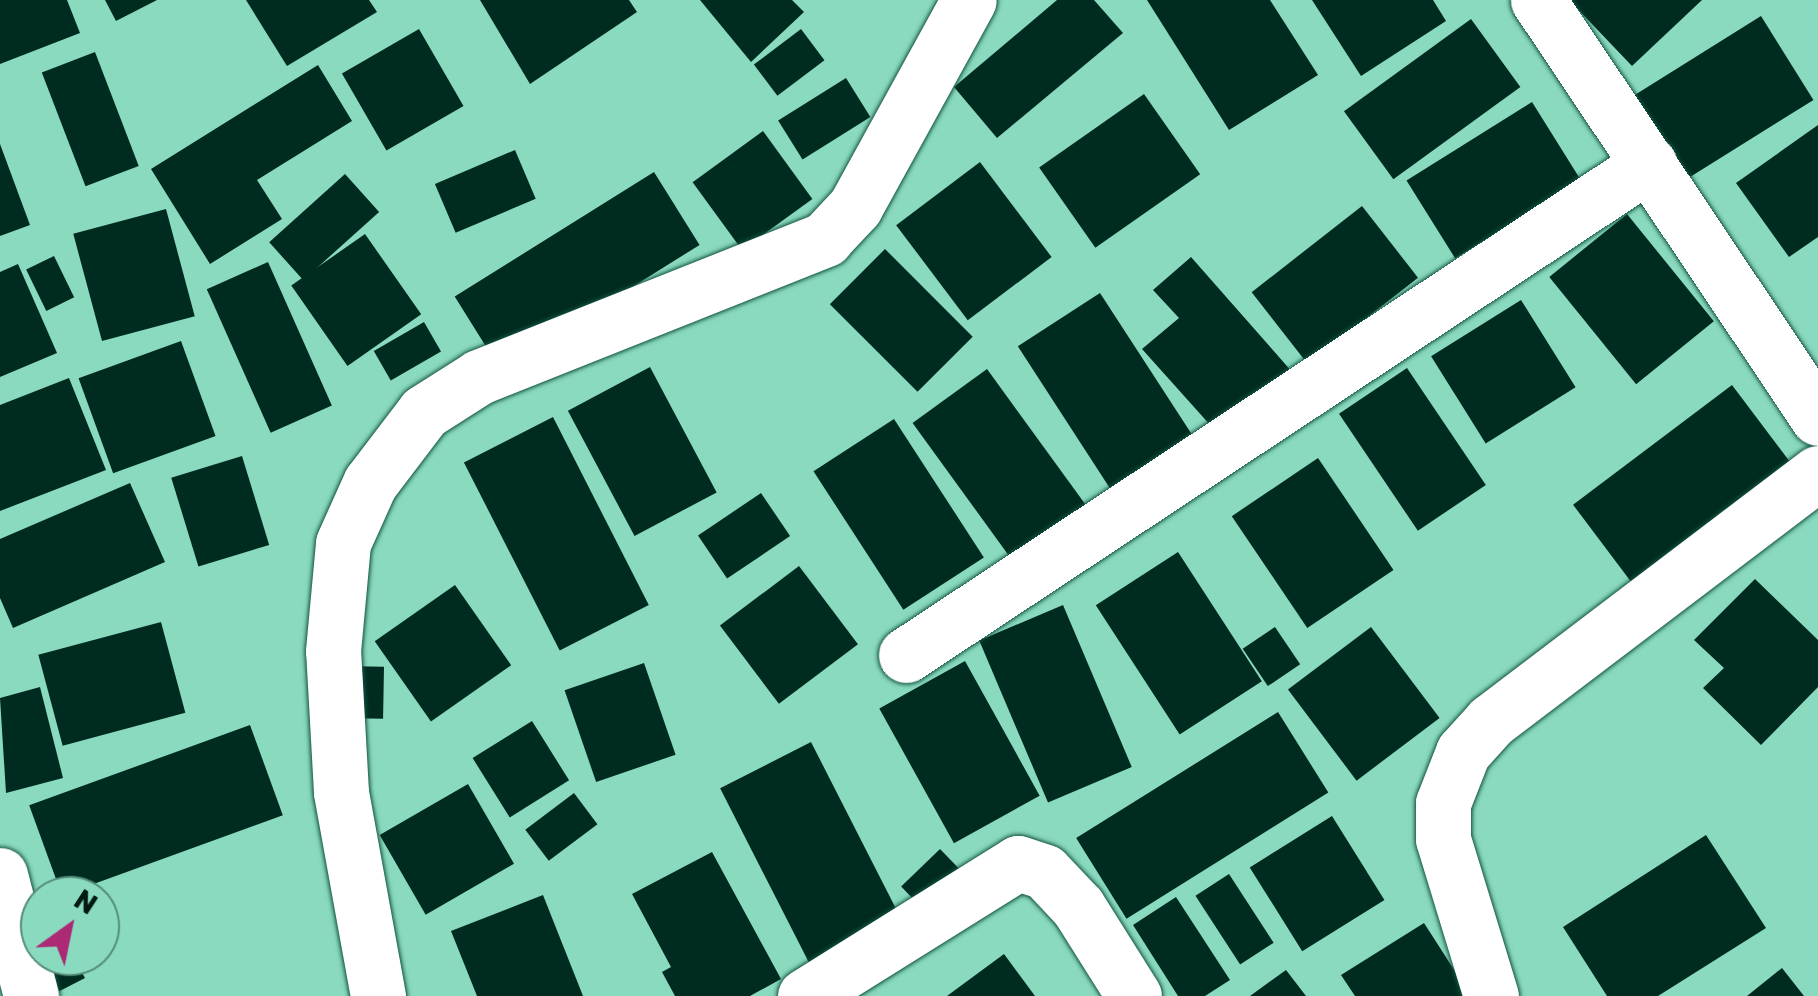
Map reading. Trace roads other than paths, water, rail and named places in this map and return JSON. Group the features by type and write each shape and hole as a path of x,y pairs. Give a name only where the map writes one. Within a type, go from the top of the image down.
{"street":[{"path":"378,996 341,792 332,651 343,543 370,483 424,412 479,376 825,240 855,207 970,0"},
{"path":"1538,0 1818,418"},
{"path":"906,655 1649,164"},
{"path":"1491,996 1443,840 1442,802 1463,752 1818,474"},
{"path":"805,996 1018,862 1045,872 1078,907 1134,996"},
{"path":"0,874 31,996"}]}
